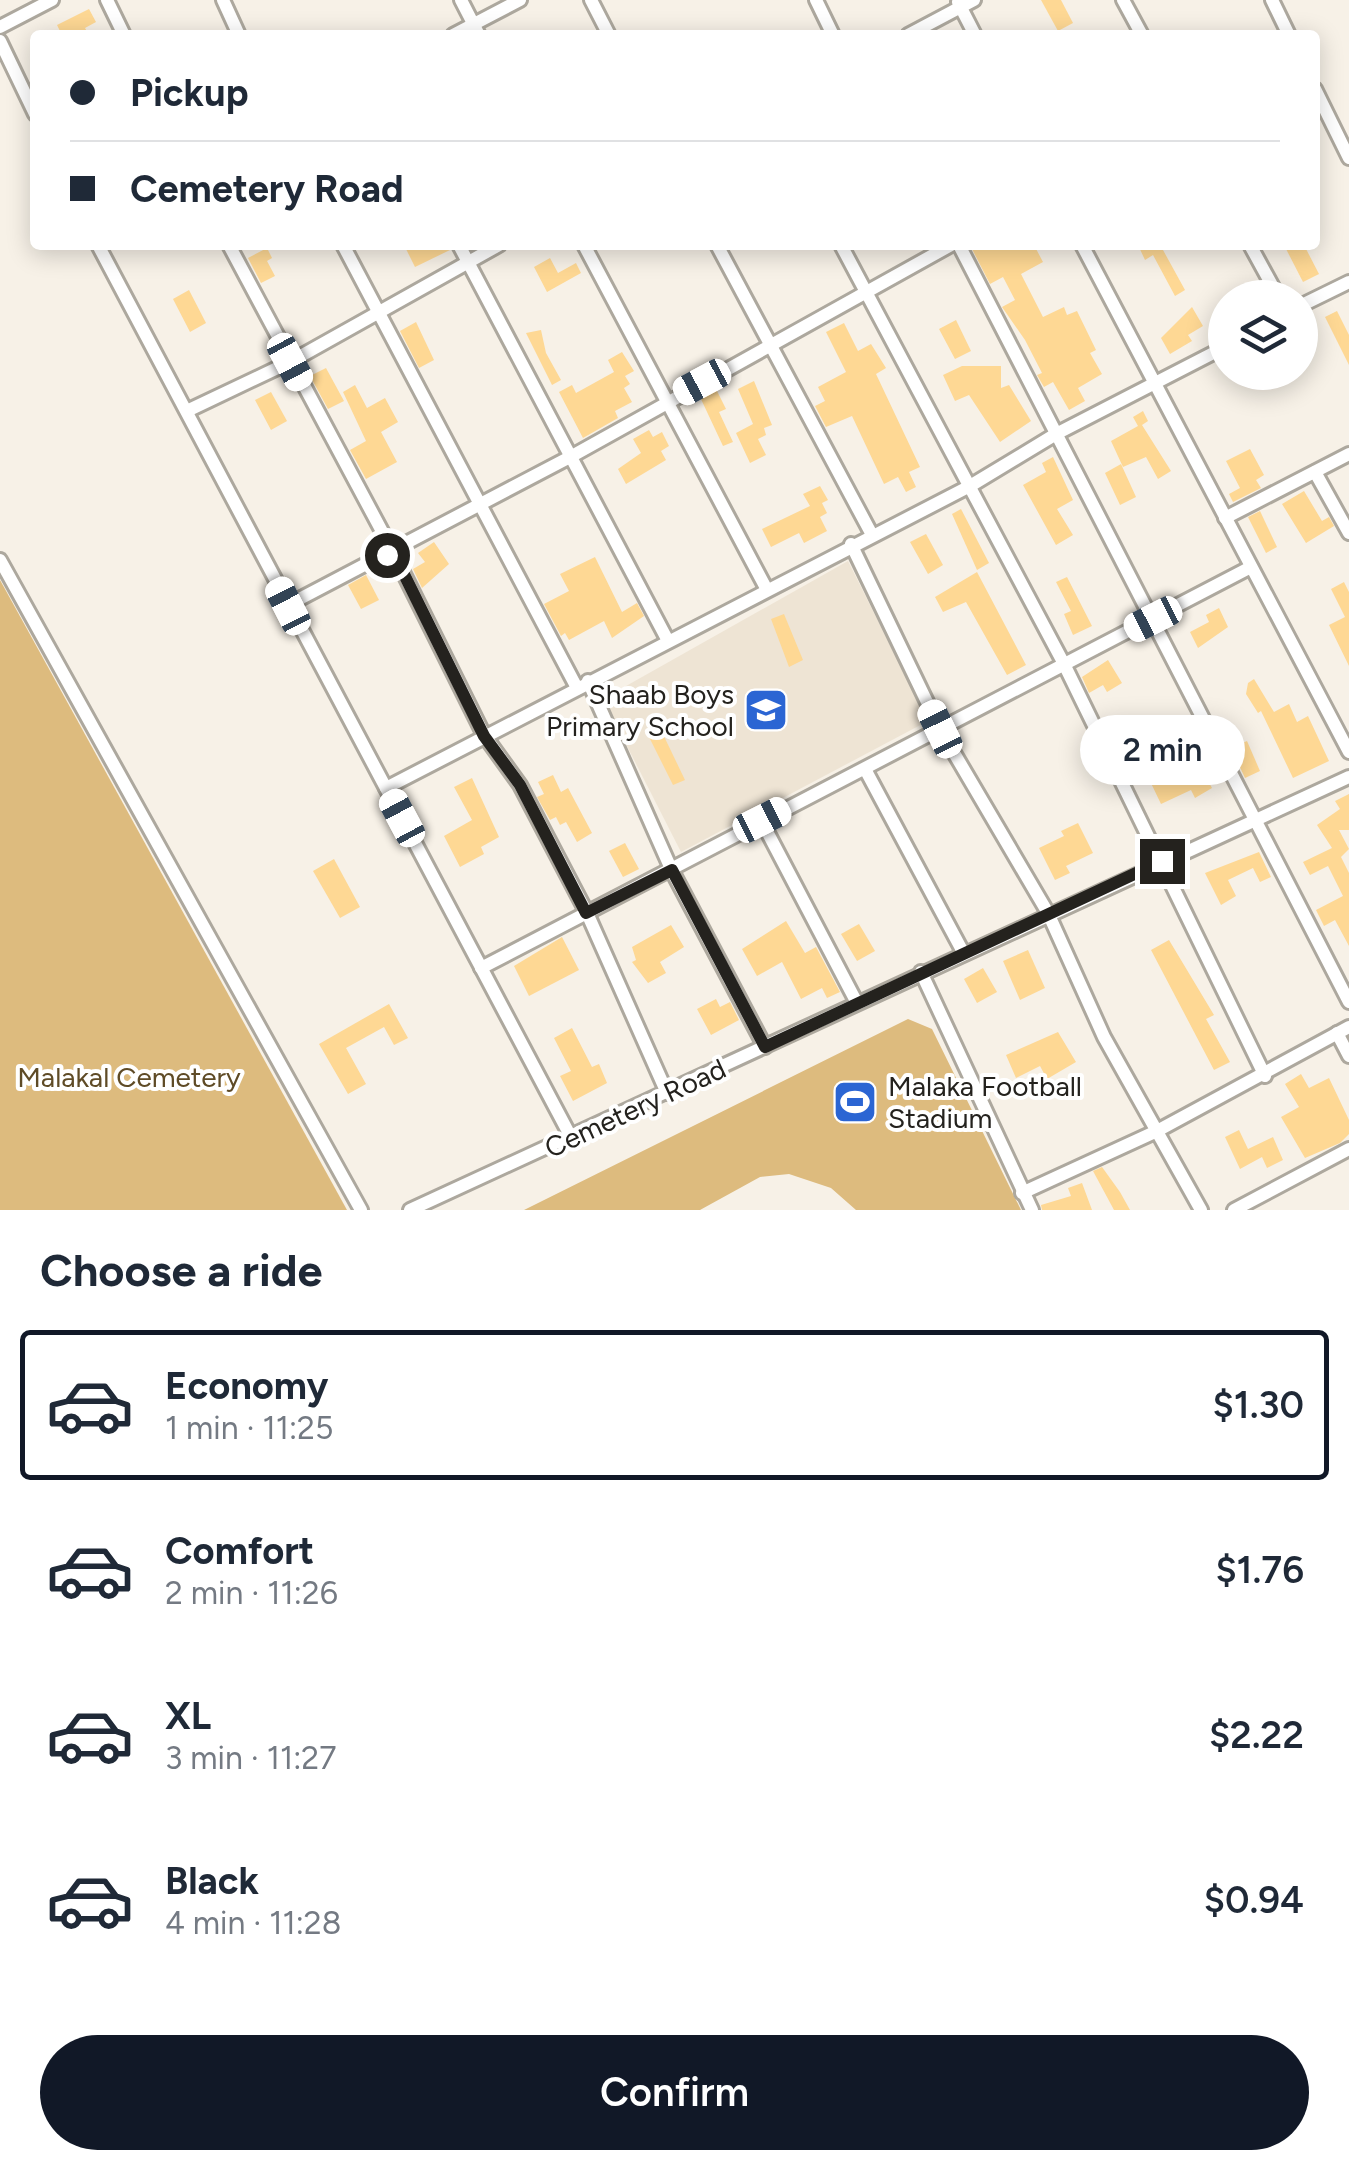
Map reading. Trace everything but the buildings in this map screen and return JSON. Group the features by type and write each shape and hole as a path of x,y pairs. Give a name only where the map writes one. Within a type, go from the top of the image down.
{"street":[{"path":"0,27 52,0"},
{"path":"107,0 122,30"},
{"path":"222,0 237,30"},
{"path":"461,0 477,30 520,0"},
{"path":"591,0 606,30"},
{"path":"816,0 831,30"},
{"path":"1123,0 1139,30"},
{"path":"1272,0 1287,30"},
{"path":"916,30 964,2 973,30"},
{"path":"0,40 30,103"},
{"path":"1320,98 1349,158"},
{"path":"101,250 189,410 288,606 572,1139"},
{"path":"232,250 393,552 484,736 520,785 586,913 667,1093"},
{"path":"346,250 479,506 582,683 672,870 765,1047"},
{"path":"462,250 667,639"},
{"path":"189,410 290,362 490,250"},
{"path":"587,250 766,588"},
{"path":"720,250 871,533"},
{"path":"844,250 1064,664 1265,1076"},
{"path":"288,606 572,456 942,250"},
{"path":"962,250 1349,1002"},
{"path":"1085,250 1349,752"},
{"path":"1253,250 1269,280"},
{"path":"1318,297 1349,282"},
{"path":"386,788 871,533 970,486 1056,434 1208,357"},
{"path":"1225,518 1349,454"},
{"path":"1315,472 1349,533"},
{"path":"851,544 940,729 1048,913 1104,1037 1202,1210"},
{"path":"0,560 361,1210"},
{"path":"481,968 1251,567"},
{"path":"865,769 963,952"},
{"name":"Cemetery Road","path":"410,1210 572,1139 963,952 1349,777"},
{"path":"762,820 857,1003"},
{"path":"921,972 1032,1210"},
{"path":"1022,1193 1157,1131 1265,1076 1343,1030 1349,1056"},
{"path":"1234,1210 1349,1148"}],"shaded area":[{"name":"Shaab Boys Primary School","path":"848,561 928,721 681,852 603,699"}],"green space":[{"name":"Malakal Cemetery","path":"0,580 347,1210 0,1210"},
{"name":"Malaka Football Stadium","path":"908,1019 932,1029 1021,1210 856,1210 831,1188 789,1174 760,1177 700,1210 524,1210"}],"place":[{"name":"Shaab Boys Primary School","path":"766,710"},
{"name":"Malaka Football Stadium","path":"855,1102"}],"route":[{"path":"387,555 393,552 484,736 520,785 586,913 672,870 765,1047 1162,861"}]}
